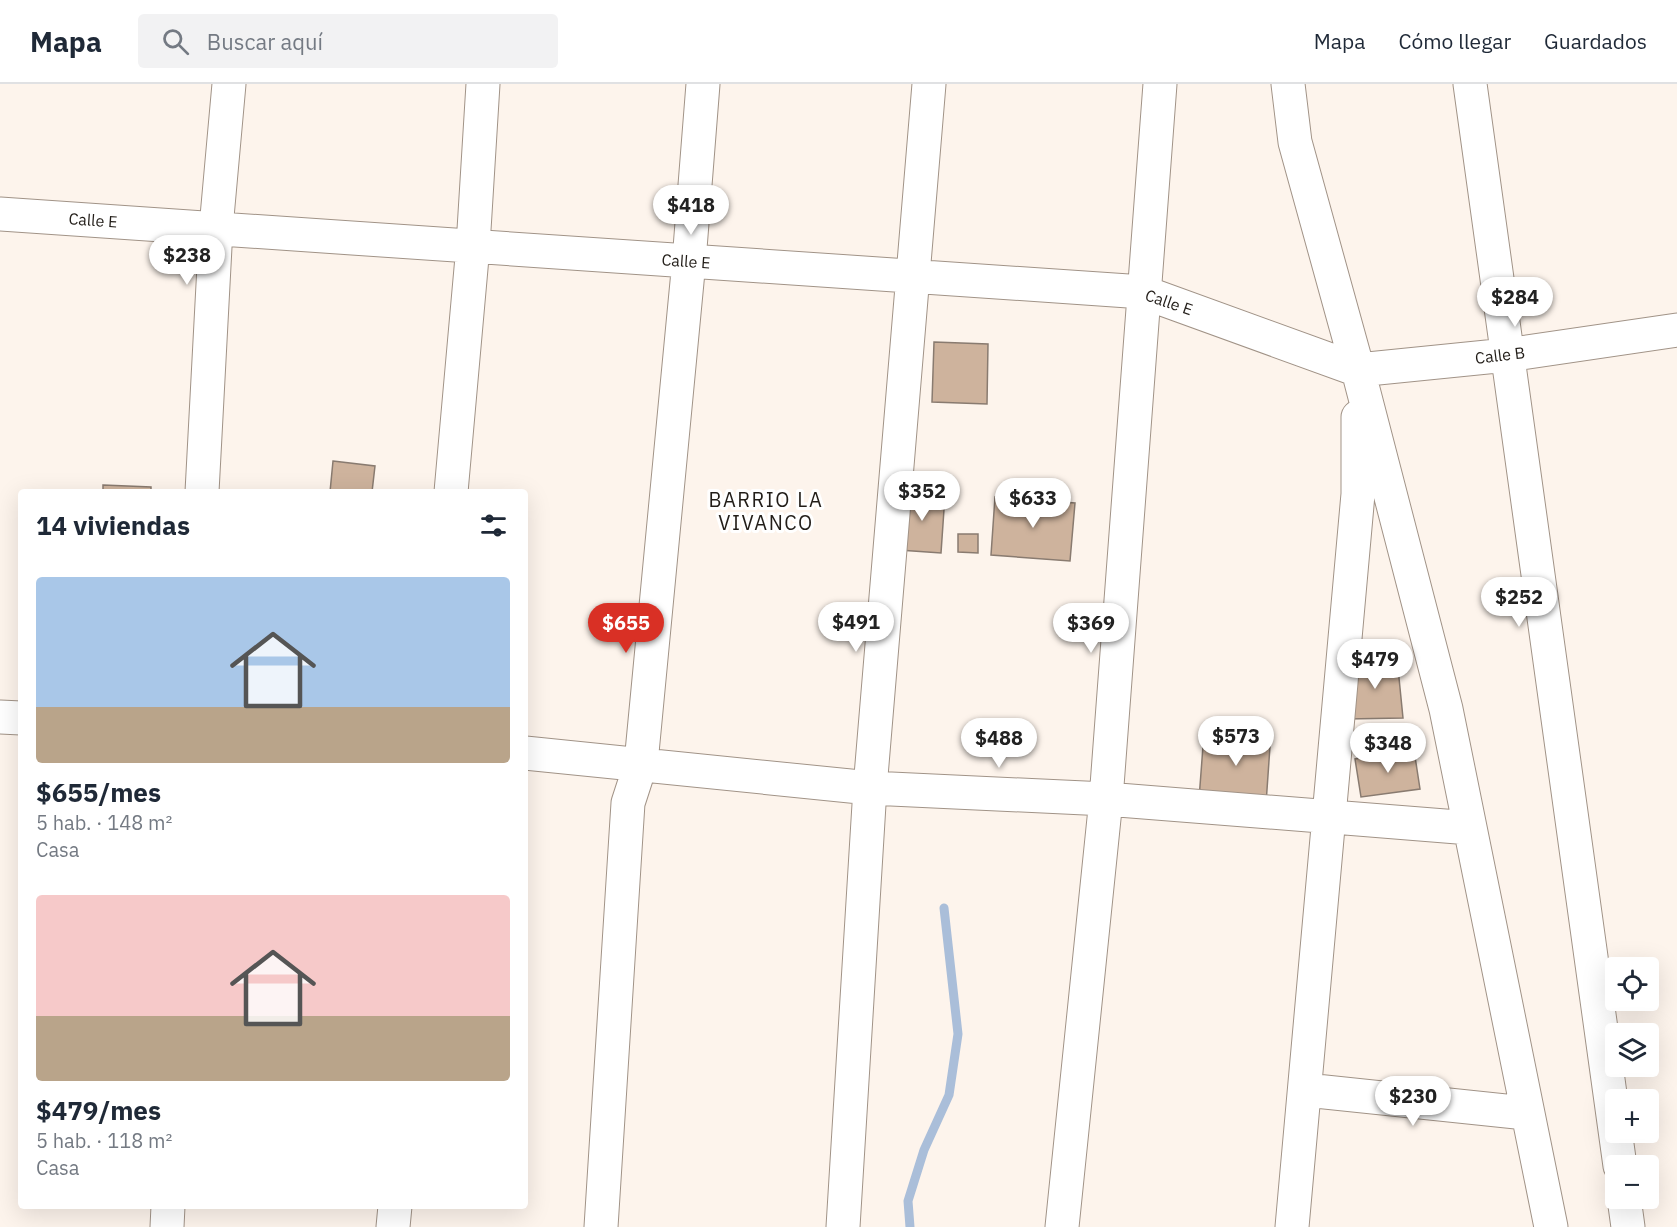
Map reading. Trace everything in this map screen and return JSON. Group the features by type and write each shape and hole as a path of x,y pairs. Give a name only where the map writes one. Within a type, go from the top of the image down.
{"street":[{"path":"202,489 216,228 229,84"},
{"path":"451,489 473,246 483,84"},
{"path":"601,1227 628,803 640,763 689,261 703,84"},
{"path":"843,1227 870,788 929,84"},
{"path":"1062,1227 1106,799 1160,84"},
{"path":"1288,84 1295,142 1358,370 1446,709 1526,1113 1551,1227"},
{"path":"1470,84 1618,1155"},
{"name":"Calle E","path":"0,214 1143,292 1358,370"},
{"name":"Calle B","path":"1358,370 1507,355 1677,330"},
{"path":"1292,1227 1358,494 1358,370"},
{"path":"0,717 18,718"},
{"path":"528,753 870,788 1106,799 1470,828"},
{"path":"1306,1090 1526,1113"},
{"path":"167,1227 168,1209"},
{"path":"393,1227 396,1209"},
{"path":"1626,1209 1628,1227"}],"building":[{"path":"934,342 988,344 987,404 932,402"},
{"path":"333,461 375,466 372,489 330,489"},
{"path":"103,485 151,487 151,489 103,489"},
{"path":"903,492 945,495 941,553 899,550"},
{"path":"995,497 1075,503 1070,561 991,555"},
{"path":"958,534 978,534 978,553 958,552"},
{"path":"1390,655 1390,668 1398,668 1403,718 1346,719 1353,662"},
{"path":"1240,730 1271,732 1266,804 1199,799 1204,733 1240,736"},
{"path":"1414,750 1420,789 1361,797 1355,759"}],"waterway":[{"path":"910,1227 908,1201 924,1150 949,1095 958,1034 944,908"}],"district":[{"name":"BARRIO LA VIVANCO","path":"766,512"}]}
